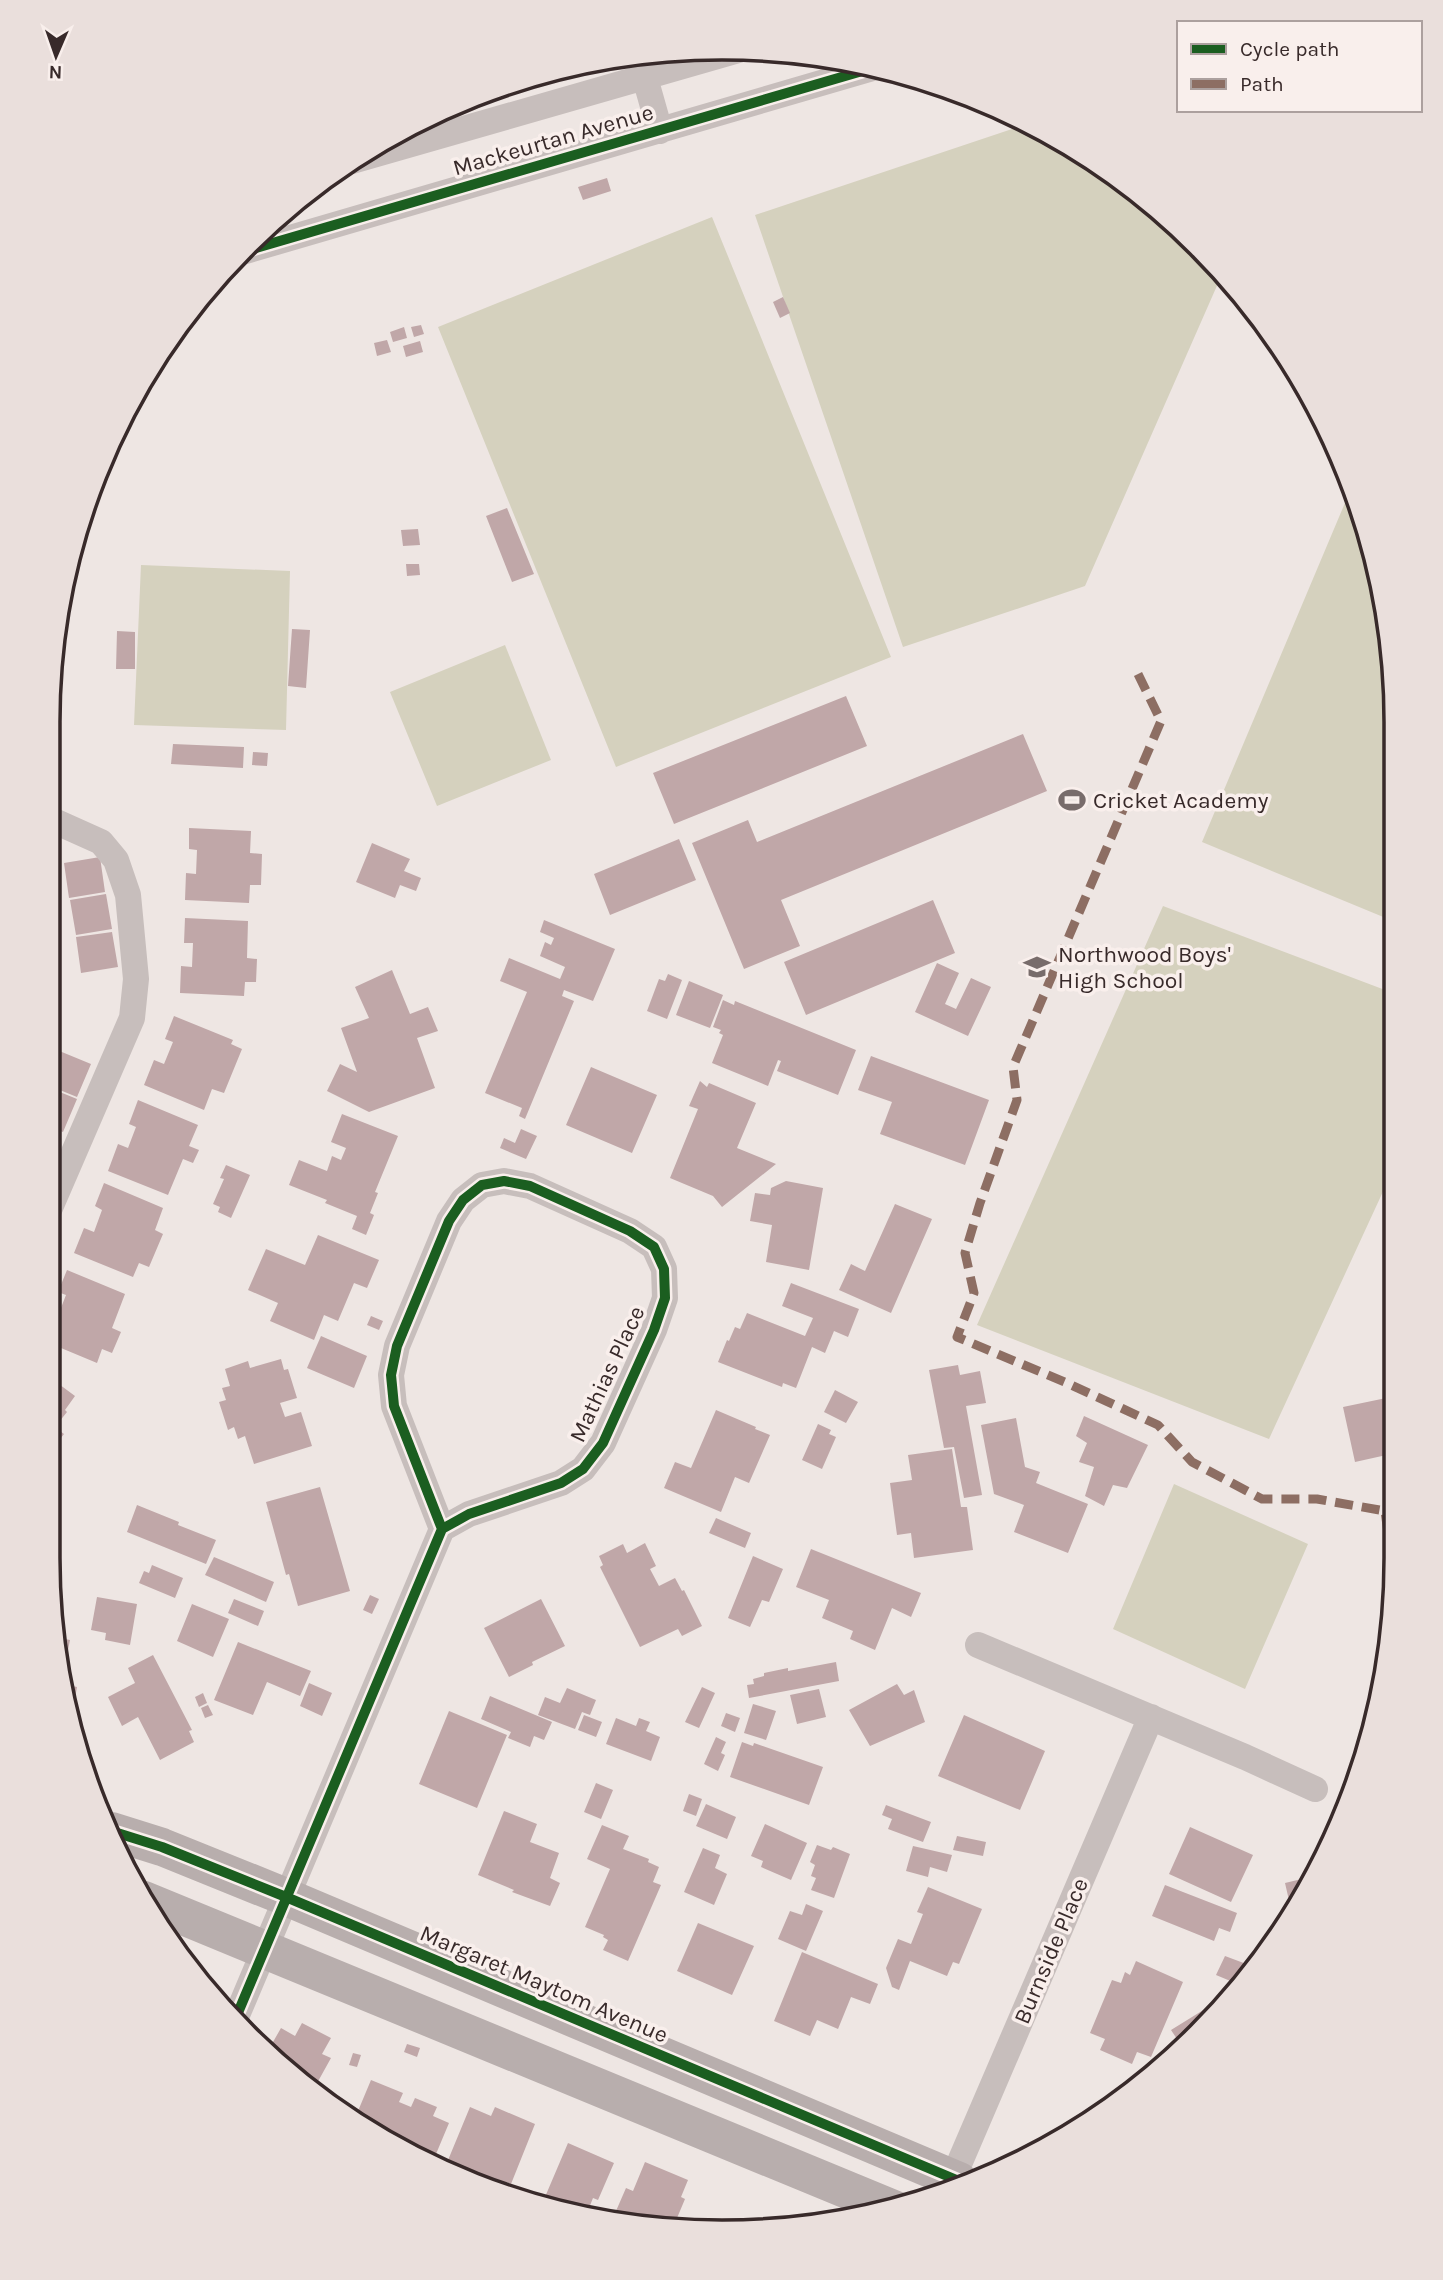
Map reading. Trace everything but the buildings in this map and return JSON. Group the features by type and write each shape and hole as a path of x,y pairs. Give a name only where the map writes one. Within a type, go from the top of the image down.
{"street":[{"path":"641,65 660,131"},
{"name":"Mackeurtan Avenue","path":"391,148 641,65"},
{"name":"Mackeurtan Avenue","path":"261,245 856,73"},
{"path":"60,824 101,842 116,860 128,895 135,979 132,1018 60,1185"},
{"name":"Mathias Place","path":"504,1181 530,1186 630,1231 654,1247 664,1269 665,1298 654,1330 603,1443 583,1469 561,1483 469,1514 442,1529 394,1406 391,1376 397,1346 449,1221 463,1200 482,1185 504,1181"},
{"path":"239,2011 442,1529"},
{"path":"978,1645 1315,1789"},
{"name":"Burnside Place","path":"956,2177 1151,1717"},
{"name":"Margaret Maytom Avenue","path":"120,1834 162,1847 286,1898 949,2180"},
{"path":"158,1905 876,2202"}],"shaded area":[{"path":"1014,128 1052,148 1125,196 1190,253 1218,284 1085,586 903,647 755,215"},
{"path":"712,217 891,657 616,767 438,327"},
{"path":"1345,502 1371,592 1382,678 1384,917 1202,842"},
{"path":"141,565 290,571 286,730 134,725"},
{"path":"505,645 551,760 437,806 390,692"},
{"path":"1163,906 1384,990 1384,1189 1269,1439 977,1325"},
{"path":"1174,1484 1308,1544 1245,1689 1113,1629"}],"marked path":[{"path":"1138,674 1161,721 1013,1067 1017,1100 965,1253 974,1293 957,1337 1158,1425 1192,1462 1262,1499 1317,1499 1384,1511"}],"cycle path":[{"path":"260,247 855,73"},
{"path":"504,1181 530,1186 630,1231 654,1247 664,1269 665,1298 654,1330 603,1443 583,1469 561,1483 469,1514 442,1529 394,1406 391,1375 397,1346 449,1221 463,1200 482,1185 504,1181"},
{"path":"239,2011 442,1529"},
{"path":"120,1834 162,1847 286,1897 952,2178"}],"place":[{"name":"Cricket Academy","path":"1072,800"},
{"name":"Northwood Boys' High School","path":"1037,967"}]}
